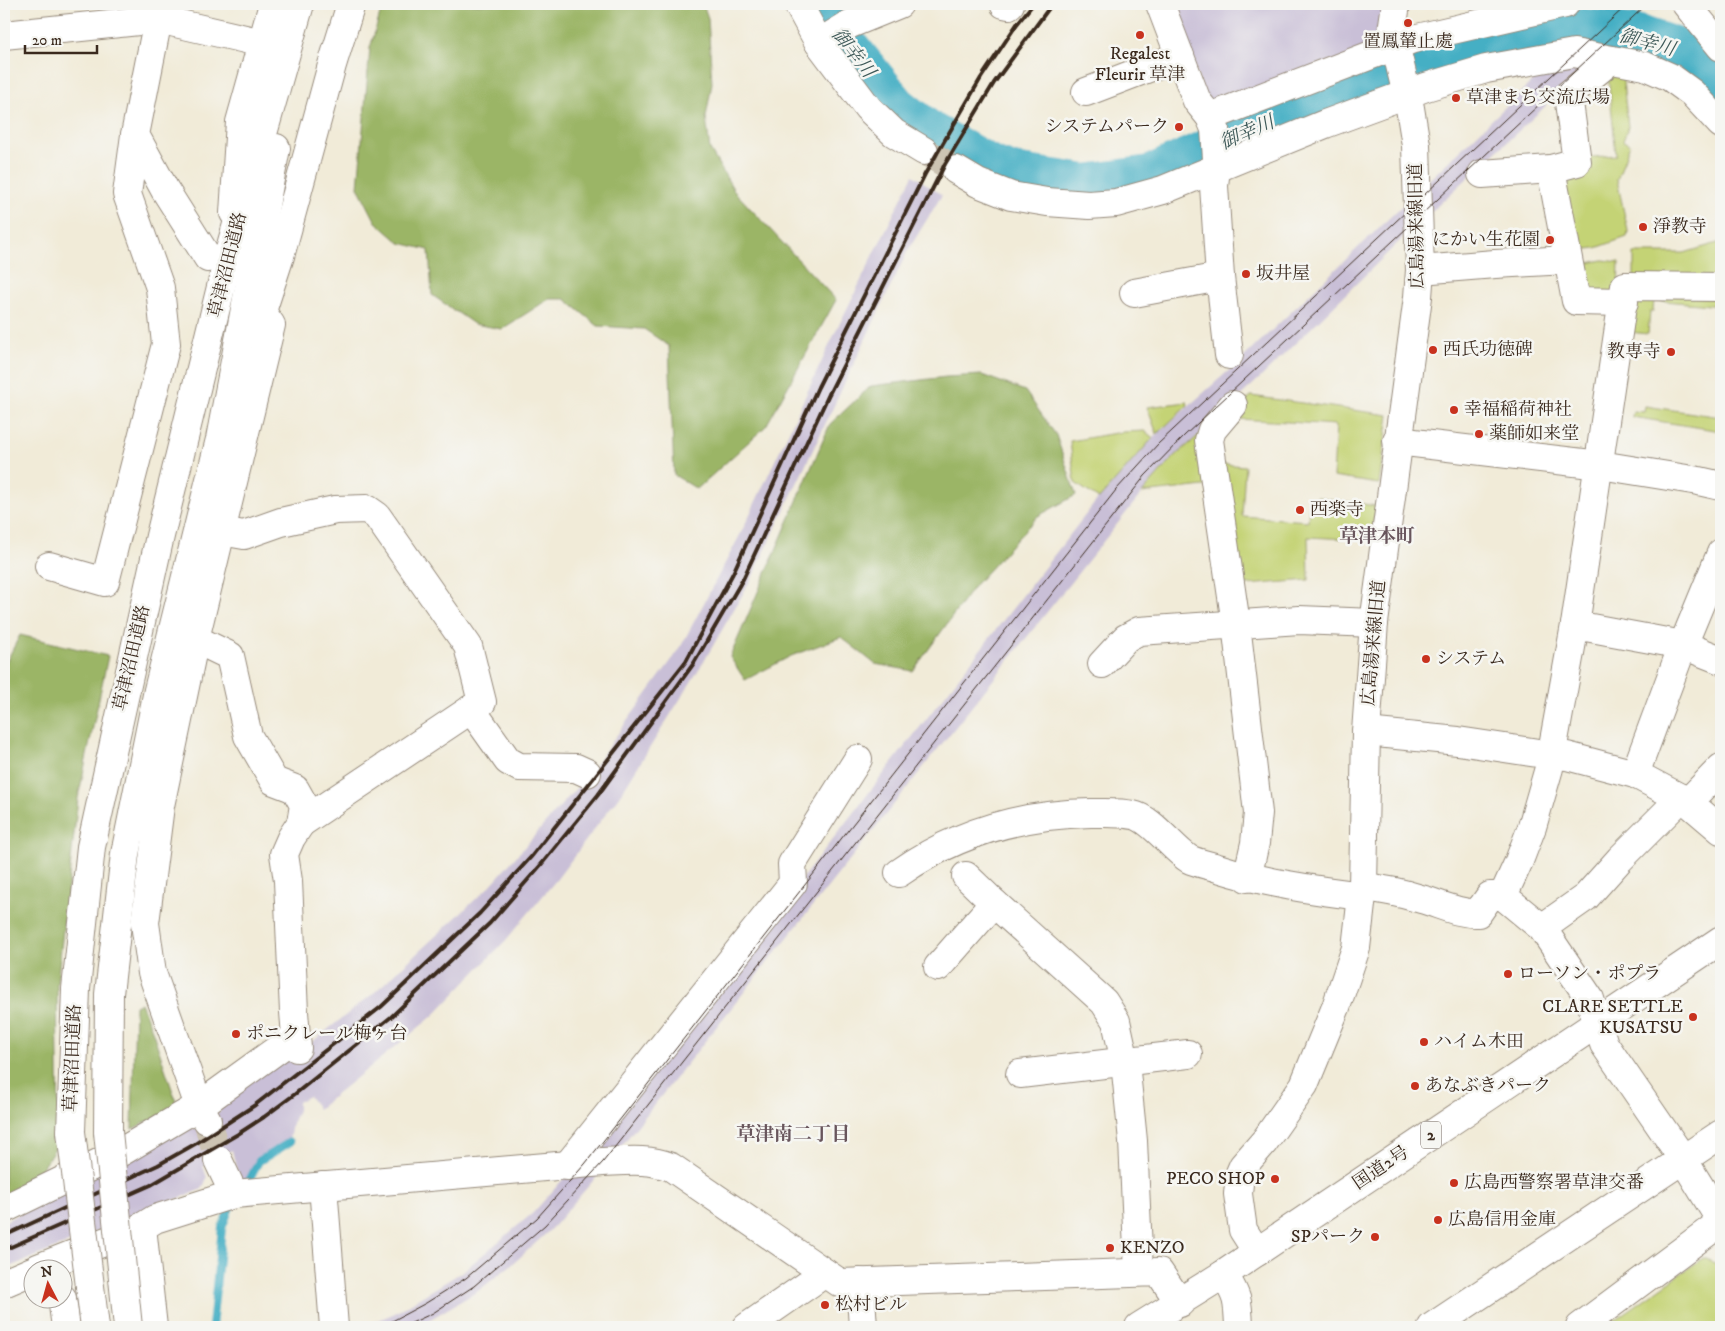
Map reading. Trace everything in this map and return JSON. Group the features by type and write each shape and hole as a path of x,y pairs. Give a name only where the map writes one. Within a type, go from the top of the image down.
{"main road":[{"path":"232,242 240,122 272,4"},
{"name":"草津沼田道路","path":"95,1327 71,1132 76,989 91,846 160,536 232,242 301,4"},
{"name":"草津沼田道路","path":"128,1327 108,1132 109,994 125,854 158,690 220,438 301,4"},
{"path":"220,438 280,256 332,65 351,4"},
{"path":"798,4 831,36 868,108 894,133 924,151"},
{"path":"831,36 899,4"},
{"path":"1004,4 1010,4"},
{"path":"1160,4 1197,101 1211,119 1215,129 1217,164 1214,186 1220,277 1230,355"},
{"name":"広島湯来線旧道","path":"1257,1252 1243,1230 1238,1194 1240,1173 1243,1166 1264,1142 1294,1100 1311,1069 1336,1007 1356,948 1363,892 1366,732 1374,623 1418,297 1420,270 1416,146 1406,89 1392,31 1396,4"},
{"path":"1211,119 1397,49 1413,39 1564,4"},
{"path":"1686,4 1721,47"},
{"path":"4,35 159,12 262,43"},
{"path":"49,566 105,582 166,344 160,288 127,194 135,135 159,12"},
{"path":"956,170 978,183 1010,196 1047,202 1090,205 1116,203 1139,198 1217,164 1325,124 1406,89 1426,87 1486,69 1574,53 1645,66 1670,77 1692,93 1721,124"},
{"path":"1086,92 1180,56"},
{"path":"1482,174 1551,169 1578,162 1568,95 1611,60"},
{"path":"135,135 165,190 208,258"},
{"path":"1551,169 1576,300 1624,302"},
{"path":"1420,270 1567,260"},
{"path":"1134,293 1220,277"},
{"path":"1503,896 1532,827 1550,768 1600,465 1625,286 1721,287"},
{"path":"203,1113 152,973 145,923 160,806 195,639 271,325 266,318"},
{"path":"1233,405 1212,430 1210,440 1236,624 1258,813 1255,843 1248,878"},
{"path":"1398,441 1600,465 1721,486"},
{"path":"4,1209 203,1113 297,1042 288,881 284,854 291,838 301,823 482,702 468,646 377,516 367,509 335,510 281,522 244,534 221,531"},
{"path":"1635,774 1683,645 1721,553"},
{"path":"1102,664 1126,638 1139,631 1299,620 1374,623"},
{"path":"1575,625 1683,645 1721,660"},
{"path":"195,639 230,656 248,736 274,781 295,789 304,805 301,823"},
{"path":"471,709 508,761 519,767 576,768 587,773"},
{"path":"1366,732 1458,741 1551,756 1567,756 1635,774 1685,800 1721,830"},
{"path":"567,1166 793,883 792,864 858,759"},
{"path":"1542,928 1586,897 1620,859 1721,768"},
{"path":"899,873 918,860 970,835 996,826 1060,814 1115,813 1140,816 1189,859 1248,878 1312,890 1363,892 1378,889 1422,899 1467,913 1478,913 1490,896 1503,896 1542,928 1590,999 1604,1044 1683,1159 1721,1222 1580,1327"},
{"path":"966,876 1104,1002 1116,1021 1125,1062 1133,1141 1139,1272"},
{"path":"938,966 994,903"},
{"name":"国道2号","path":"1139,1327 1224,1274 1721,940"},
{"path":"1020,1074 1188,1054"},
{"path":"1432,1327 1721,1134"},
{"path":"218,1160 234,1194"},
{"path":"69,1258 155,1220 234,1194 643,1160 671,1167 840,1283 1160,1272 1180,1303"},
{"path":"323,1186 334,1327"},
{"path":"142,1226 153,1327"},
{"path":"747,1327 825,1273"},
{"path":"1224,1274 1236,1294 1239,1327"},
{"path":"4,1283 22,1275"},
{"path":"860,1282 863,1327"},
{"path":"63,1308 66,1327"}],"shaded area":[{"path":"1171,4 1383,4 1382,48 1221,106 1205,98"},
{"path":"1621,4 1664,4 1657,10 1616,9"},
{"path":"1568,47 1610,50 1563,90 1408,233 1260,378 1173,458 1142,493 599,1174 551,1229 516,1261 478,1291 417,1327 362,1327 395,1313 462,1272 533,1213 566,1176 779,908 1097,500 1147,443 1244,357"},
{"path":"913,175 942,195 907,252 752,578 703,663 620,795 557,879 506,940 433,1016 318,1109 309,1096 298,1102 298,1110 292,1124 289,1140 258,1160 247,1179 239,1181 232,1150 203,1166 207,1178 202,1189 31,1258 22,1258 22,1262 4,1269 4,1222 189,1124 194,1129 220,1111 221,1102 293,1053 295,1064 304,1056 303,1049 374,993 490,886 587,776 679,650 740,535 836,331"}],"green space":[{"path":"383,4 703,4 708,18 712,83 706,117 710,150 735,192 836,300 766,426 697,489 674,475 669,346 644,329 598,326 565,299 549,299 502,329 474,324 432,295 429,250 400,243 376,222 358,187 370,48"},
{"path":"1622,72 1628,127 1623,141 1630,144 1617,180 1628,231 1627,237 1596,248 1571,251 1556,173 1582,158 1616,155 1608,74"},
{"path":"1721,242 1721,281 1634,281 1634,253 1684,253"},
{"path":"1603,260 1619,262 1618,297 1579,295 1574,266"},
{"path":"1632,290 1721,291 1721,306 1654,300 1653,311 1650,311 1648,334 1629,332"},
{"path":"982,375 1025,391 1056,435 1076,495 1038,516 975,585 913,671 875,664 841,637 791,656 745,680 730,657 830,424 871,386 946,377"},
{"path":"1251,396 1389,415 1379,484 1333,477 1336,425 1239,419 1238,425 1228,424 1241,405"},
{"path":"1187,402 1188,405 1157,434 1147,407"},
{"path":"1645,406 1721,417 1721,431 1632,417 1633,411 1644,412"},
{"path":"1206,429 1213,485 1142,493 1173,458"},
{"path":"1145,431 1153,438 1099,499 1075,483 1070,441 1122,432"},
{"path":"1221,464 1245,466 1242,516 1308,521 1309,503 1316,503 1317,497 1376,506 1371,540 1308,537 1309,580 1235,586"},
{"path":"20,635 108,656 78,798 57,984 59,1142 30,1186 4,1198 4,666"},
{"path":"141,1003 176,1101 174,1109 132,1129 135,1006"},
{"path":"1703,1258 1719,1265 1721,1269 1721,1327 1605,1327"}],"water":[{"path":"1652,27 1702,35 1721,58 1721,110 1670,69 1627,49 1565,28"}],"waterway":[{"name":"御幸川","path":"818,4 831,27 896,107 929,133 990,167 1013,175 1086,186 1150,177 1302,108 1433,59 1497,42 1565,28 1635,36 1690,54 1721,89"},
{"path":"250,1179 259,1161 290,1142"},
{"path":"212,1327 222,1228 230,1207"}],"tunnel":[{"path":"924,151 956,170"},
{"path":"207,1120 218,1160"}],"tram line":[{"path":"381,1327 426,1303 466,1278 537,1218 585,1164 1116,490 1158,444 1628,4"},
{"path":"403,1327 433,1313 474,1286 545,1225 603,1162 1145,476 1184,436 1647,4"}],"railway":[{"path":"4,1236 158,1165 195,1144 255,1105 381,1007 480,913 531,857 686,661 733,573 818,387 925,174 981,78 1017,24 1033,4"},
{"path":"4,1250 151,1185 264,1117 391,1017 490,923 540,866 598,795 694,663 743,579 829,394 945,164 994,83 1052,4"}],"place":[{"name":"置鳳輦止處","path":"1408,23"},
{"name":"Regalest Fleurir 草津","path":"1140,35"},
{"name":"草津まち交流広場","path":"1456,98"},
{"name":"システムパーク","path":"1179,127"},
{"name":"淨教寺","path":"1643,227"},
{"name":"にかい生花園","path":"1550,240"},
{"name":"坂井屋","path":"1246,274"},
{"name":"西氏功徳碑","path":"1433,350"},
{"name":"教専寺","path":"1671,352"},
{"name":"幸福稲荷神社","path":"1454,410"},
{"name":"薬師如来堂","path":"1479,434"},
{"name":"西楽寺","path":"1300,510"},
{"name":"システム","path":"1426,659"},
{"name":"ローソン・ポプラ","path":"1508,974"},
{"name":"CLARE SETTLE KUSATSU","path":"1693,1017"},
{"name":"ポニクレール梅ヶ台","path":"236,1034"},
{"name":"ハイム木田","path":"1424,1042"},
{"name":"あなぶきパーク","path":"1415,1086"},
{"name":"PECO SHOP","path":"1275,1179"},
{"name":"広島西警察署草津交番","path":"1454,1183"},
{"name":"広島信用金庫","path":"1438,1220"},
{"name":"SPパーク","path":"1375,1237"},
{"name":"KENZO","path":"1110,1248"},
{"name":"松村ビル","path":"825,1305"}],"district":[{"name":"草津本町","path":"1377,536"},
{"name":"草津南二丁目","path":"793,1134"}]}
